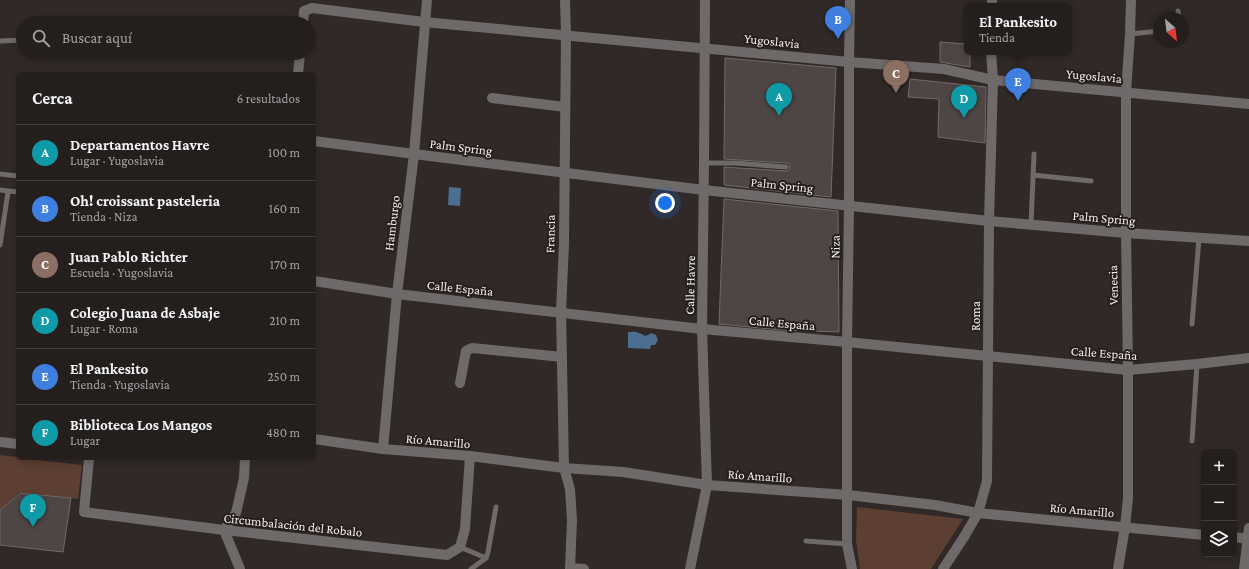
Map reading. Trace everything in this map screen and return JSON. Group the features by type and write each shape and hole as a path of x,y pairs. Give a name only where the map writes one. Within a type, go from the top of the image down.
{"street":[{"name":"Hamburgo","path":"383,449 397,294 414,154 427,0"},
{"name":"Francia","path":"565,0 564,243 561,312 564,468 570,489 572,520 570,568"},
{"name":"Calle Havre","path":"690,569 707,485 702,329 705,0"},
{"name":"Niza","path":"850,0 848,62 849,206 847,544 852,569"},
{"name":"Venecia","path":"1118,569 1126,527 1128,498 1126,92 1131,0"},
{"name":"Yugoslavia","path":"304,16 304,11 312,8 424,22 944,70 993,80 1249,104"},
{"name":"Roma","path":"943,569 978,513 987,481 989,221 993,80 991,55"},
{"path":"298,72 299,60"},
{"path":"492,98 565,107"},
{"name":"Palm Spring","path":"316,141 704,190 989,221 1126,233 1249,241"},
{"name":"Calle España","path":"316,281 397,294 702,329 1128,370 1249,358"},
{"path":"460,383 466,351 472,348 562,357"},
{"name":"Río Amarillo","path":"316,439 383,449 470,456 564,468 623,472 707,485 848,495 934,505 978,513 1201,535"},
{"path":"0,442 16,444"},
{"path":"460,547 465,529 470,456"},
{"name":"Circumbalación del Robalo","path":"89,460 84,512 224,530 447,555 460,547"},
{"path":"240,569 224,530 236,513 244,478 245,460"},
{"path":"1244,569 1249,528"},
{"path":"1237,537 1248,539"},
{"path":"570,568 584,569"}],"lane":[{"path":"1130,34 1153,32"},
{"path":"0,41 16,40"},
{"path":"1031,225 1034,154"},
{"path":"704,163 735,163 786,167"},
{"path":"0,174 16,176"},
{"path":"1033,174 1091,181"},
{"path":"0,190 16,192"},
{"path":"0,245 8,192"},
{"path":"1192,324 1199,238"},
{"path":"1192,441 1198,364"},
{"path":"471,569 486,558 496,507"},
{"path":"806,541 847,544"},
{"path":"460,547 486,558"},
{"path":"950,569 951,557"}],"shaded area":[{"path":"0,455 16,457 16,460 36,460 82,465 78,499 19,492 0,510"},
{"path":"857,507 963,519 931,569 860,569 856,540"}],"water":[{"path":"449,187 461,188 460,206 448,205"},
{"path":"628,332 636,332 646,336 651,333 656,335 658,340 655,345 651,345 650,349 628,348"}],"building":[{"path":"940,42 964,44 964,55 970,55 970,67 940,62"},
{"path":"725,58 836,68 831,197 724,185 724,167 786,171 789,170 790,167 789,164 786,163 724,159"},
{"path":"910,79 986,87 985,143 938,137 939,99 908,97"},
{"path":"724,199 838,211 839,332 781,330 719,324"},
{"path":"20,493 71,498 63,552 0,545 0,510"}],"place":[{"name":"Oh! croissant pasteleria","path":"838,39"},
{"name":"Juan Pablo Richter","path":"896,93"},
{"name":"El Pankesito","path":"1018,101"},
{"name":"Departamentos Havre","path":"779,116"},
{"name":"Colegio Juana de Asbaje","path":"964,118"},
{"name":"Biblioteca Los Mangos","path":"33,527"}]}
